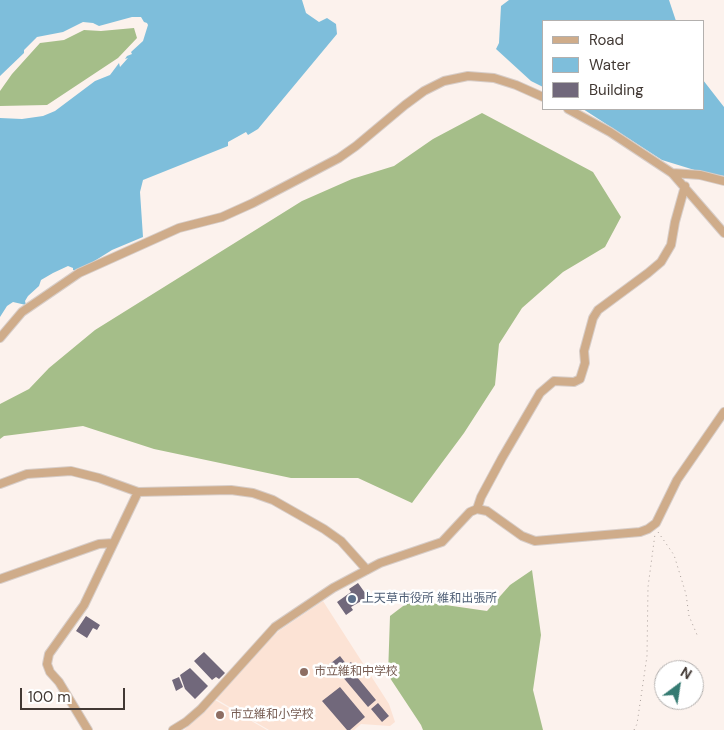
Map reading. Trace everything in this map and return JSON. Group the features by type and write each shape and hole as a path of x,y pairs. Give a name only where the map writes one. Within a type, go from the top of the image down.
{"street":[{"path":"0,338 22,312 79,273 179,228 222,217 253,204 339,158 356,146 404,104 444,81 468,76 494,78 542,97"},
{"path":"570,110 610,132 672,173 724,233"},
{"path":"672,173 700,175 724,181"},
{"path":"477,509 481,497 502,458 540,393 554,381 574,382 580,379 586,363 584,351 593,318 598,310 661,262 671,246 675,222 685,186"},
{"path":"173,730 201,709 275,627 333,588 380,563 442,542 470,512 477,509 487,511 522,536 536,541 648,530 656,523 677,480 724,412"},
{"path":"0,484 27,474 71,471 99,478 138,492 231,490 253,493 273,500 324,529 341,541 367,570"},
{"path":"88,730 59,682 50,672 47,664 49,654 84,605 138,492"},
{"path":"0,579 98,544 114,543"}],"path":[{"path":"634,730 637,724 647,656 648,587 656,529 674,555 686,594 689,616 698,637"}],"shaded area":[{"name":"市立維和中学校","path":"323,601 389,704 395,722 390,726 361,724 354,730 269,730 216,699 262,646 280,630"},
{"name":"市立維和小学校","path":"215,700 267,730 184,730"}],"green space":[{"path":"134,28 137,38 118,58 47,105 0,106 0,91 12,74 40,43 64,40 84,30 101,31"},
{"path":"482,113 593,172 621,217 605,247 563,272 522,308 499,344 495,385 464,433 412,503 358,478 291,478 154,449 83,426 4,436 0,439 0,404 29,389 49,368 95,330 302,201 352,179 394,166 433,139"},
{"path":"532,570 541,635 533,690 543,730 423,730 388,675 390,616 411,600 487,611 510,585"}],"water":[{"path":"0,0 302,0 306,13 319,22 327,18 336,24 337,34 258,129 248,135 246,132 228,142 228,146 143,180 140,192 143,237 112,250 80,270 73,270 73,268 68,266 53,273 41,280 39,286 25,301 26,305 13,302 7,306 0,317 0,118 22,119 43,116 55,111 95,81 110,75 119,63 120,67 128,58 125,59 127,56 132,54 131,52 143,41 148,25 141,17 132,17 99,26 83,22 63,32 37,37 24,50 24,53 0,76"},
{"path":"509,0 669,0 676,20 542,20 542,86 531,81 496,49 499,43 501,6"},
{"path":"704,81 724,107 724,176 701,172 662,160 585,110 704,110"}],"building":[{"name":"上天草市役所 維和出張所","path":"358,583 368,597 351,607 353,610 346,615 337,602 351,592 349,589"},
{"path":"86,616 100,625 97,630 93,628 87,638 76,631"},
{"path":"204,652 225,673 219,679 216,677 212,680 194,661"},
{"path":"340,656 347,665 351,662 355,668 352,671 376,700 368,707 331,663"},
{"path":"190,668 208,686 195,699 185,689 180,675"},
{"path":"179,677 183,687 176,691 172,680"},
{"path":"340,687 365,717 350,730 347,730 322,701"},
{"path":"378,703 389,716 382,722 371,709"}],"place":[{"name":"上天草市役所 維和出張所","path":"352,599"},
{"name":"市立維和中学校","path":"304,672"},
{"name":"市立維和小学校","path":"220,715"}]}
